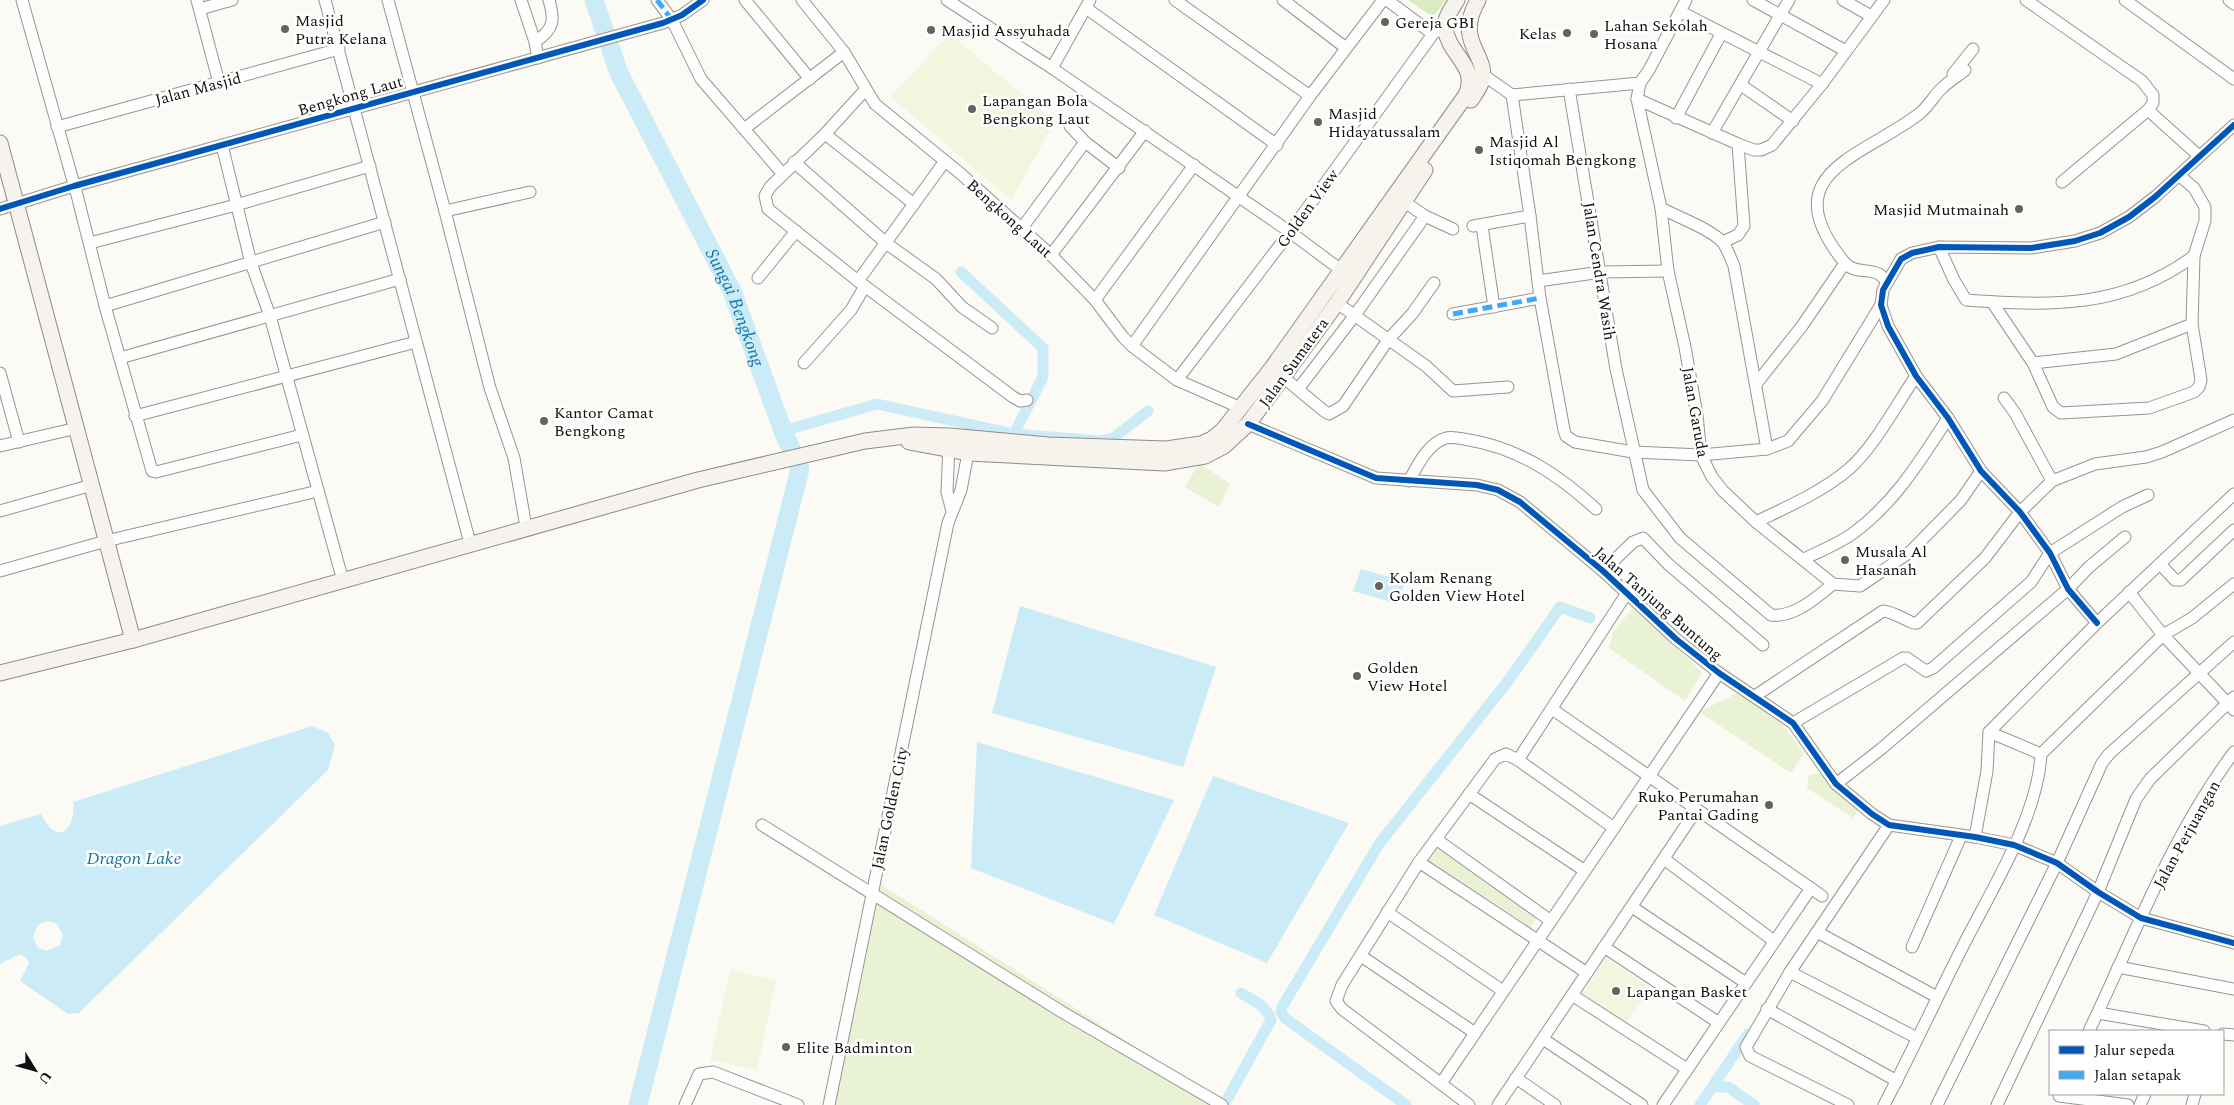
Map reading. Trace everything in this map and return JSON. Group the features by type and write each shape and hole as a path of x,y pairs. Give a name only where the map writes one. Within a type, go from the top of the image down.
{"main road":[{"path":"1439,30 1457,0"},
{"path":"1478,0 1468,20 1468,35 1482,74"},
{"name":"Jalan Sumatera","path":"950,442 968,453 1164,463 1205,456 1232,440 1248,424 1337,302 1466,95 1470,85 1470,78 1449,41 1439,30"},
{"name":"Jalan Sumatera","path":"0,673 133,640 470,543 698,480 817,451 883,438 950,442 968,437 1048,445 1166,449 1200,444 1212,439 1241,408 1341,270 1400,199 1481,84 1482,74"},
{"path":"0,143 133,640"}],"street":[{"path":"22,0 90,243 135,416 154,472 302,434"},
{"path":"218,83 199,5 232,0"},
{"path":"325,0 470,543"},
{"path":"388,0 490,388 514,458 526,528"},
{"path":"520,0 535,42 538,58"},
{"path":"535,42 546,35 552,26 549,0"},
{"path":"656,0 672,20 701,79 782,173"},
{"name":"Bengkong Laut","path":"0,209 74,186 584,46 672,20 703,0"},
{"path":"745,0 810,78"},
{"name":"Bengkong Laut","path":"802,0 844,52 875,104 945,161 1051,255 1095,300 1132,346 1177,380 1241,408"},
{"path":"947,0 1145,131 1341,270"},
{"path":"1175,0 1310,96"},
{"path":"1283,0 1346,48"},
{"path":"1132,346 1277,145 1310,96 1383,0"},
{"path":"1387,0 1439,30"},
{"name":"Jalan Garuda","path":"1686,0 1640,82 1637,99 1661,208 1668,270 1685,347 1697,415 1700,455 1712,477 1756,522 1833,584"},
{"path":"1753,0 1846,51"},
{"path":"1712,133 1789,0"},
{"path":"1842,0 1870,16"},
{"path":"1637,99 1738,144 1754,150 1767,148 1793,121 1822,84 1870,16 1884,0"},
{"path":"2026,0 2142,81 2153,95 2153,103 2148,110 2062,182"},
{"path":"2125,0 2234,79"},
{"path":"2229,0 2234,4"},
{"path":"1052,68 1088,4 1277,145"},
{"path":"1680,12 1822,84"},
{"name":"Golden View","path":"1177,380 1290,232 1439,30"},
{"path":"1676,118 1721,34"},
{"name":"Jalan Masjid","path":"57,127 338,49"},
{"path":"1887,282 1879,274 1854,270 1845,263 1818,220 1816,205 1821,186 1838,165 1867,145 1918,115 1973,49"},
{"path":"744,129 844,52"},
{"path":"1941,89 1965,70"},
{"path":"1482,74 1512,95 1640,82"},
{"path":"1741,85 1793,121"},
{"path":"866,89 825,134 782,173 770,187 765,196 765,203 776,217 796,230 862,283 1013,397 1020,401 1027,400"},
{"name":"Jalan Cendra Wasih","path":"1569,89 1616,369 1643,490 1666,523 1680,538 1771,615 1782,615 1812,601 1833,584"},
{"path":"1512,95 1540,298 1566,436 1575,442 1583,444 1633,452 1700,455 1767,448 1788,441 1822,401 1881,305 1887,282 1906,255 1939,247 2031,248 2075,240 2100,232 2129,217 2180,176 2198,156 2234,125"},
{"path":"2148,110 2198,156"},
{"path":"1070,126 1085,142 1119,168"},
{"path":"1051,255 1119,168 1145,131"},
{"path":"825,134 914,204"},
{"path":"1022,228 1085,142"},
{"path":"1723,242 1738,236 1744,226 1738,144"},
{"path":"222,145 252,263 270,316 343,581"},
{"path":"804,363 850,310 862,283 886,243 945,161"},
{"path":"794,162 886,243 936,279 962,307 992,328"},
{"path":"1095,300 1194,165"},
{"path":"90,243 236,205 370,166"},
{"path":"1992,302 2033,363 2053,407 2060,413 2148,408 2194,392 2199,387 2201,380 2192,324 2194,256 2202,233 2205,207 2194,188 2180,176"},
{"path":"445,211 530,192"},
{"path":"1400,199 1426,216 1454,229"},
{"path":"1661,208 1723,242 1734,266 1767,448"},
{"path":"1299,388 1355,315 1426,216"},
{"path":"1494,307 1478,226 1530,216"},
{"path":"105,306 385,222"},
{"path":"758,278 796,230"},
{"path":"1939,247 1954,280 1966,300 2037,305 2080,302 2115,295 2157,278 2194,256"},
{"path":"1756,384 1802,326 1845,263"},
{"path":"1538,281 1601,272 1668,270"},
{"path":"120,358 400,279"},
{"path":"1283,377 1299,388 1324,411 1329,414 1334,413 1343,406 1388,340 1412,314 1434,283"},
{"path":"1453,314 1540,298"},
{"path":"1337,302 1426,366 1452,391 1508,387"},
{"path":"1881,305 1888,326 1916,376 1948,418 1981,471 2020,512 2050,553 2068,589 2097,623"},
{"path":"2033,363 2116,354 2192,324"},
{"path":"135,416 416,342"},
{"path":"0,373 19,442"},
{"path":"1756,522 1794,504 1850,468 1872,440 1916,376"},
{"path":"2004,398 2015,413 2052,481"},
{"path":"1804,560 1850,535 1872,518 1906,482 1948,418"},
{"path":"1755,696 1883,611 1893,612 1914,624 1918,623 1984,558 2020,512 2052,481 2096,464 2146,457 2162,452 2234,420"},
{"name":"Jalan Tanjung Buntung","path":"1248,424 1376,478 1409,481 1440,480 1498,490 1520,502 1603,571 1676,639 1719,674 1755,696 1793,723 1836,784 1889,825 1975,837 2014,845 2057,863 2098,892 2141,918 2234,943"},
{"path":"0,446 77,428"},
{"name":"Jalan Golden City","path":"829,1105 871,894 952,511 961,490 968,453 968,437"},
{"path":"1409,481 1418,465 1438,442 1447,438 1460,438 1489,444 1524,458 1554,474 1596,509"},
{"name":"Jalan Golden City","path":"950,442 947,492 952,511"},
{"path":"1833,584 1860,586 1910,552 1961,500 1981,471"},
{"path":"0,511 92,486"},
{"path":"0,571 106,541 318,491"},
{"path":"1975,837 1987,771 1989,732 2097,623 2234,494"},
{"path":"1793,723 1903,658 1907,658 1926,671 1933,668 2031,582 2050,553 2122,506 2148,495"},
{"path":"2160,564 2175,580 2181,580 2234,530"},
{"path":"1836,784 2068,589 2089,567 2125,537"},
{"path":"1603,571 1632,542 1643,538 1668,564 1764,645"},
{"path":"1884,1105 2014,845 2034,795 2040,774 2041,754 2163,634 2192,618 2234,584"},
{"path":"1997,1105 2098,892 2136,799 2150,779 2232,703 2163,634 2129,592"},
{"path":"1518,760 1628,593"},
{"path":"1937,1105 2057,863 2102,764 2109,754 2234,642"},
{"path":"1442,1082 1719,674"},
{"path":"1552,709 1822,896"},
{"path":"1989,732 2041,754"},
{"name":"Jalan Perjuangan","path":"2090,1030 2141,918 2196,809 2234,752"},
{"path":"1469,1105 1442,1082 1342,1009 1336,1001 1338,992 1419,862 1469,794 1500,756 1506,754 1518,760 1614,828"},
{"path":"1469,794 1585,872"},
{"path":"1498,1105 1698,809"},
{"path":"762,825 1062,1012 1220,1104"},
{"path":"1848,1105 1748,1054 1746,1047 1790,972 1889,825"},
{"path":"1912,948 1961,836"},
{"path":"1436,839 1551,921"},
{"path":"1664,859 1774,941"},
{"path":"1419,862 1587,973"},
{"path":"1663,1105 1811,888"},
{"path":"1632,907 1746,983"},
{"path":"1387,912 1504,991"},
{"path":"1817,932 1937,997"},
{"path":"1604,947 1719,1023"},
{"path":"1361,956 1475,1033"},
{"path":"2118,967 2234,988"},
{"path":"1790,972 1918,1038"},
{"path":"1572,995 1688,1069"},
{"path":"1767,1009 1897,1081"},
{"path":"2098,1014 2158,1028 2189,1030"},
{"path":"1543,1039 1642,1105"},
{"path":"684,1105 699,1074 713,1072 798,1105"},
{"path":"1516,1078 1555,1105"},
{"path":"2058,1098 2128,1105"}],"green space":[{"path":"1408,0 1446,0 1433,17"},
{"name":"Lapangan Bola Bengkong Laut","path":"950,34 1055,122 1011,200 890,96"},
{"path":"1199,463 1230,484 1219,507 1185,487"},
{"path":"1633,608 1702,672 1685,701 1609,648 1613,632"},
{"path":"1738,693 1776,716 1804,753 1791,773 1699,712"},
{"path":"1819,773 1860,807 1853,818 1807,788 1809,775"},
{"path":"1430,843 1538,916 1529,930 1421,857"},
{"path":"877,882 1216,1098 1212,1105 831,1105"},
{"name":"Lapangan Basket","path":"1606,958 1650,988 1627,1023 1583,994"},
{"path":"730,970 776,980 757,1070 710,1060"}],"water":[{"name":"Kolam Renang Golden View Hotel","path":"1361,569 1405,581 1398,604 1353,591"},
{"path":"1020,606 1216,667 1183,767 992,713"},
{"name":"Dragon Lake","path":"312,726 328,733 335,745 328,770 79,1013 68,1014 20,981 29,963 25,957 20,954 0,964 0,826 41,814 47,825 53,830 64,832 72,818 73,802","holes":["46,921 56,923 63,935 60,945 46,951 37,947 33,937 38,925"]},
{"path":"977,742 1174,800 1114,924 971,868"},
{"path":"1213,776 1349,823 1267,963 1154,915"}],"waterway":[{"name":"Sungai Bengkong","path":"594,0 619,73 732,291 783,431 800,469 638,1105"},
{"path":"783,431 877,404 1014,434 1043,377 1043,348 961,272"},
{"path":"1014,434 1101,441 1112,439 1148,411"},
{"path":"1406,1105 1285,1018 1281,1012 1282,1007 1379,844 1508,681 1560,607 1590,618"},
{"path":"1224,1105 1271,1020 1263,1007 1241,993"},
{"path":"1700,1105 1748,1034"},
{"path":"1713,1087 1728,1087 1754,1105"}],"marked path":[{"path":"657,0 672,20"},
{"path":"1453,314 1540,298"}],"cycle path":[{"path":"0,209 74,186 663,23 682,15 703,0"},
{"path":"2097,623 2068,589 2050,553 2020,512 1981,471 1948,418 1916,376 1888,326 1881,305 1883,290 1901,259 1912,253 1939,247 2031,248 2075,241 2100,233 2129,217 2155,197 2234,125"},
{"path":"1248,424 1376,478 1477,485 1498,490 1520,502 1603,571 1676,639 1719,673 1793,723 1836,784 1872,814 1889,825 1975,837 2014,845 2057,863 2098,892 2141,918 2234,943"}],"place":[{"name":"Gereja GBI","path":"1385,22"},
{"name":"Masjid Putra Kelana","path":"285,29"},
{"name":"Masjid Assyuhada","path":"931,30"},
{"name":"Kelas","path":"1567,33"},
{"name":"Lahan Sekolah Hosana","path":"1594,34"},
{"name":"Lapangan Bola Bengkong Laut","path":"972,109"},
{"name":"Masjid Hidayatussalam","path":"1318,122"},
{"name":"Masjid Al Istiqomah Bengkong","path":"1479,150"},
{"name":"Masjid Mutmainah","path":"2019,209"},
{"name":"Kantor Camat Bengkong","path":"544,421"},
{"name":"Musala Al Hasanah","path":"1845,560"},
{"name":"Kolam Renang Golden View Hotel","path":"1379,586"},
{"name":"Golden View Hotel","path":"1357,676"},
{"name":"Ruko Perumahan Pantai Gading","path":"1769,805"},
{"name":"Lapangan Basket","path":"1616,991"},
{"name":"Elite Badminton","path":"786,1047"}]}
